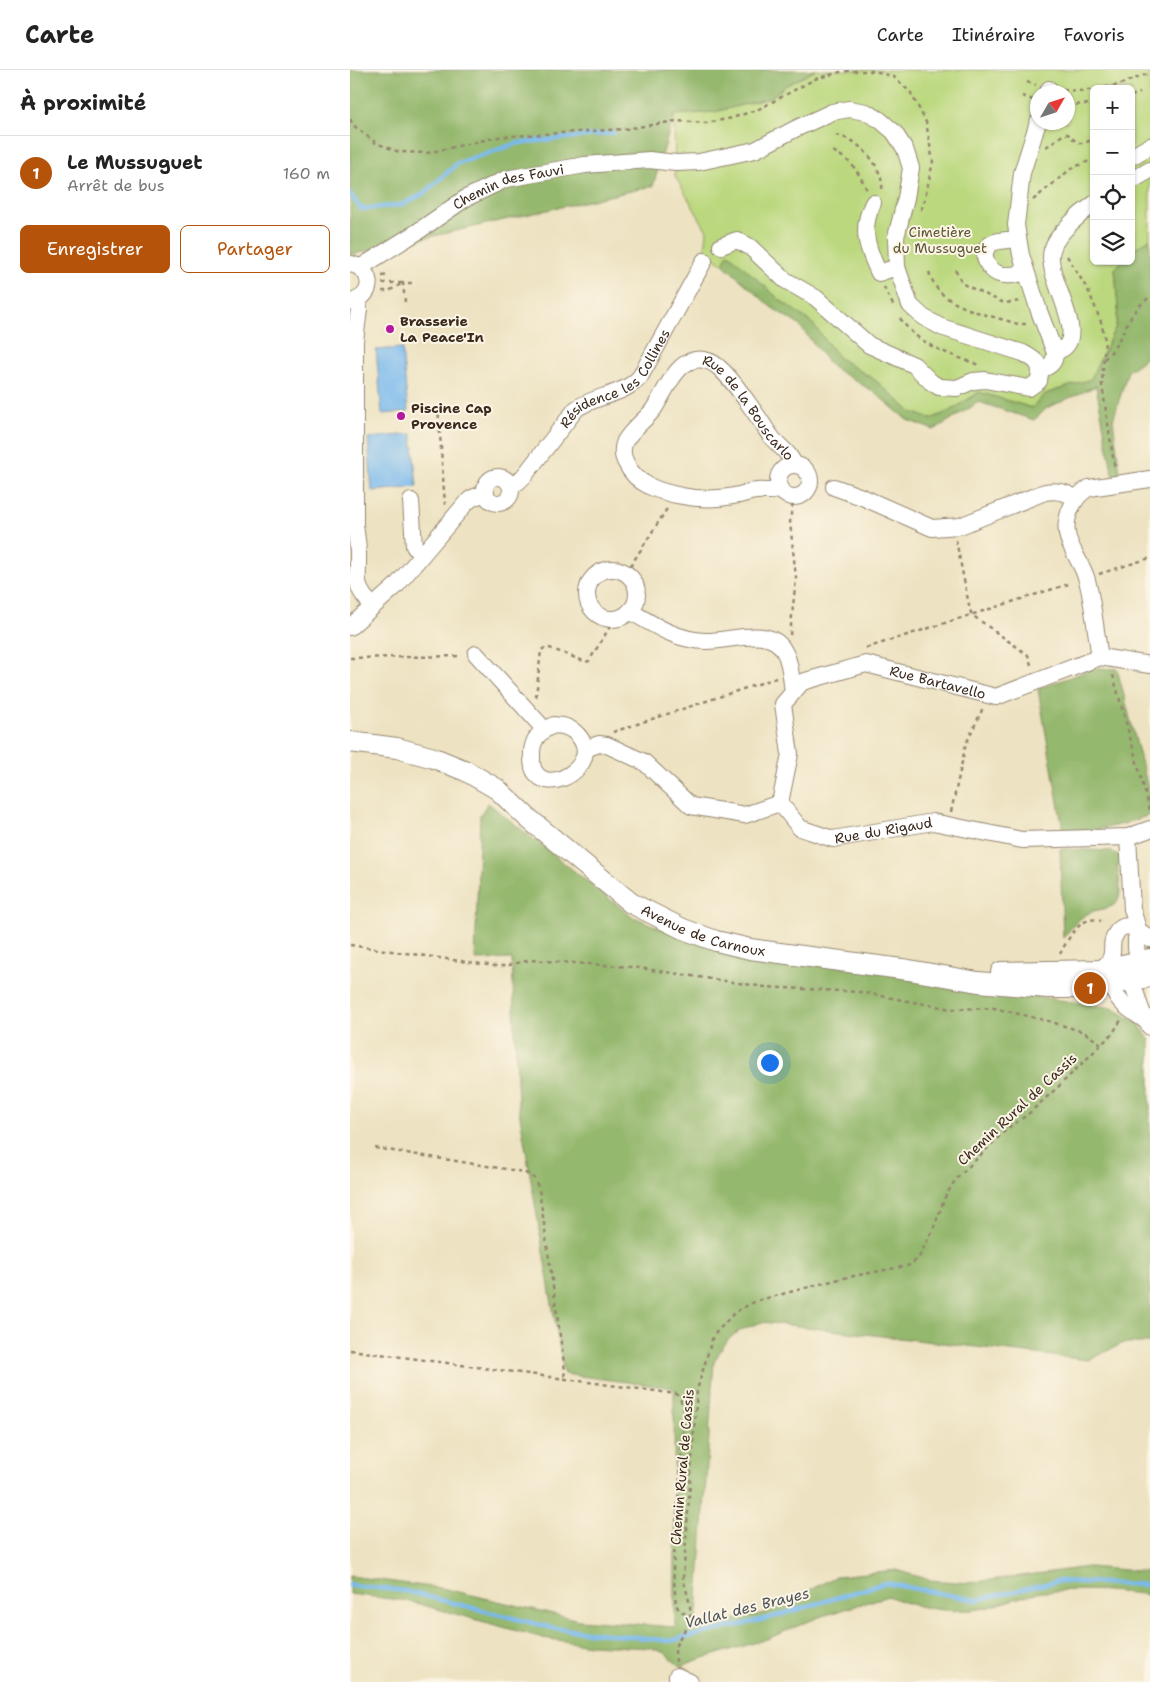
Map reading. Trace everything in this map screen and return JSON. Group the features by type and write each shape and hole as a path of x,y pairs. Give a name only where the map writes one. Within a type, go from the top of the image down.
{"main road":[{"name":"Avenue de Carnoux","path":"350,742 397,748 434,758 466,771 497,789 529,819 631,903 683,929 716,941 750,949 910,970 978,982 1039,987 1090,988 1137,972"},
{"name":"Avenue de Carnoux","path":"350,753 408,762 452,775 485,792 529,819"},
{"name":"Avenue de Carnoux","path":"910,970 1030,972 1099,970 1137,972"}],"street":[{"name":"Chemin des Fauvi","path":"355,265 417,232 466,198 506,180 585,165 649,160 676,164 699,162 755,150 794,129 832,112 849,109 866,112 880,120 894,132 905,149 912,168 896,237 897,268 910,305 923,317 941,327 1024,353 1033,358 1041,370"},
{"path":"721,246 736,240 750,247 777,273 816,298 869,345 902,358 914,365 939,388 957,388 973,381 985,380 1030,388 1038,381 1041,370 1049,367 1055,358 1055,352 1026,272 1016,226 1022,173 1036,130"},
{"path":"1135,155 1150,146"},
{"path":"1135,179 1150,170"},
{"path":"873,203 867,216 866,237 871,257 879,274 897,268"},
{"path":"1055,352 1064,347 1069,341 1070,332 1069,318 1050,265 1052,250 1057,240 1084,210 1090,206"},
{"path":"1018,239 994,242 987,247 984,255 986,263 1000,274 1008,276 1026,272"},
{"name":"Résidence les Collines","path":"350,627 390,592 466,502 486,493 490,500 494,502 502,502 509,497 510,485 518,482 524,476 576,409 582,404 623,390 640,377 704,261"},
{"path":"355,265 366,273 369,280 364,296 354,301 358,309 356,341 355,506 358,552 357,582 362,594 373,606"},
{"name":"Rue de la Bouscarlo","path":"834,487 792,494 775,491 756,491 716,499 697,499 672,494 638,481 631,473 622,451 624,442 652,411 676,372 693,360 707,360 715,364 734,384 773,438 800,468 834,487 862,497 932,528 960,526 1044,492 1064,492 1076,499"},
{"path":"787,466 800,468 811,480 810,486 792,494 778,484 780,474 787,466"},
{"path":"1150,479 1089,488 1082,492 1068,515 1066,534 1086,578 1104,658 1150,665"},
{"path":"411,501 417,561"},
{"path":"610,568 626,573 636,586 637,595 630,611 624,616 612,618 599,615 588,603 587,588 590,580 602,570 610,568"},
{"path":"592,746 580,766 561,780 550,781 541,778 534,771 532,746 536,736 544,729 554,725 565,726 592,746 608,745 644,762 691,806 745,815 780,803 790,754 783,704 795,683 784,651 778,642 762,636 711,641 683,638 662,630 630,611"},
{"path":"476,654 544,729"},
{"name":"Rue Bartavello","path":"795,683 866,664 996,697 1104,658"},
{"name":"Rue du Rigaud","path":"780,803 800,828 833,840 933,822 1022,840 1128,837 1150,829"},
{"path":"1128,837 1132,909 1144,934"},
{"path":"1099,970 1110,960 1113,941 1116,933 1121,928 1132,926 1144,934"},
{"path":"1144,934 1136,938 1137,972 1148,1024"},
{"path":"1137,972 1114,991 1119,1001 1148,1024"}],"path":[{"path":"1118,85 1150,74"},
{"path":"1135,95 1140,93"},
{"path":"1022,96 1030,99"},
{"path":"1075,105 1090,104"},
{"path":"350,119 353,125 376,143 398,152 427,153 498,137 625,129"},
{"path":"1029,152 1041,150 1064,134 1068,134 1076,142 1082,144 1090,141"},
{"path":"833,151 847,159 860,174 873,203 880,196 882,189 881,178 873,160 854,142 836,135"},
{"path":"1017,210 1032,201 1072,168 1090,161"},
{"path":"1057,240 1089,292 1101,322 1104,340 1102,386 1117,484"},
{"path":"955,270 965,285 1004,303 1035,299"},
{"path":"929,272 933,282 944,297 960,306 1018,324 1044,325"},
{"path":"388,282 412,283"},
{"path":"389,291 403,284"},
{"path":"403,284 404,302"},
{"path":"1104,359 1115,346 1130,316 1150,297"},
{"path":"438,406 445,510 451,520"},
{"path":"626,573 671,503 672,494"},
{"path":"784,651 791,633 796,578 790,522 792,494"},
{"path":"953,527 972,614 1028,655 1035,682"},
{"path":"866,664 862,650 1150,558"},
{"path":"528,711 536,702 541,650 547,647 586,662 589,661 611,625 612,618"},
{"path":"350,658 452,657 476,654"},
{"path":"1104,658 1150,810"},
{"path":"592,746 609,734 795,683"},
{"path":"948,826 966,744 988,695"},
{"path":"1056,959 1076,929 1088,920 1101,921"},
{"path":"350,945 495,966 505,966 530,960 632,967 765,987 860,992 951,1009 994,1008 1084,1032 1101,1044"},
{"name":"Chemin Rural de Cassis","path":"691,1616 682,1579 697,1390 713,1336 735,1312 756,1301 843,1278 911,1265 919,1257 934,1227 945,1197 956,1180 1008,1128 1027,1115 1113,1033 1121,1021 1126,1006"},
{"path":"375,1148 524,1172 534,1178 539,1189 565,1370 564,1378"},
{"path":"350,1350 677,1394 682,1400 684,1420 673,1569 676,1606 680,1611 691,1616 677,1645"}],"green space":[{"path":"350,70 816,70 785,86 770,98 714,112 674,115 653,186 350,255"},
{"name":"Cimetière du Mussuguet","path":"816,70 1150,70 1150,239 1135,248 1135,85 1090,85 1090,265 1118,265 1115,268 1118,308 1116,326 1091,379 1045,394 1032,408 979,392 952,410 931,419 911,412 875,380 839,358 812,323 780,300 728,254 723,264 705,250 707,231 675,176 674,115 714,112 770,98 785,86"},
{"path":"1150,239 1150,355 1128,371 1113,420 1120,474 1113,476 1096,386 1047,408 1034,420 979,402 934,430 907,420 874,392 832,367 799,325 771,307 723,264 728,253 780,300 812,323 839,358 875,380 911,412 931,419 952,410 979,392 1032,408 1045,394 1091,379 1116,326 1118,308 1115,268 1118,265 1135,265 1135,248"},
{"path":"1095,668 1117,669 1150,795 1150,815 1096,830 1063,830 1038,689"},
{"path":"488,803 631,916 697,943 1112,1008 1138,1023 1150,1040 1150,1343 1124,1343 1088,1360 762,1322 738,1332 728,1340 714,1362 696,1627 765,1613 837,1576 896,1570 929,1580 968,1583 1088,1567 1150,1572 1150,1595 1097,1590 1044,1592 973,1610 923,1607 888,1596 819,1617 767,1639 682,1666 678,1665 665,1653 651,1648 590,1645 543,1638 408,1601 350,1594 350,1576 446,1589 579,1620 675,1627 674,1388 564,1374 518,1104 512,959 475,960 480,815"},
{"path":"1060,849 1111,851 1120,856 1124,865 1117,866 1120,893 1116,903 1085,915 1063,938"}],"water":[{"path":"402,348 408,412 382,414 376,350"},
{"path":"412,434 417,487 372,491 368,438"}],"waterway":[{"path":"350,194 361,209 401,205 423,194 458,163 518,143 614,133"},
{"name":"Vallat des Brayes","path":"350,1585 405,1591 553,1628 670,1641 769,1618 885,1583 976,1600 1058,1581 1150,1585"}],"place":[{"name":"Brasserie La Peace'In","path":"390,329"},
{"name":"Piscine Cap Provence","path":"401,416"},
{"name":"Le Mussuguet","path":"1090,988"}]}
